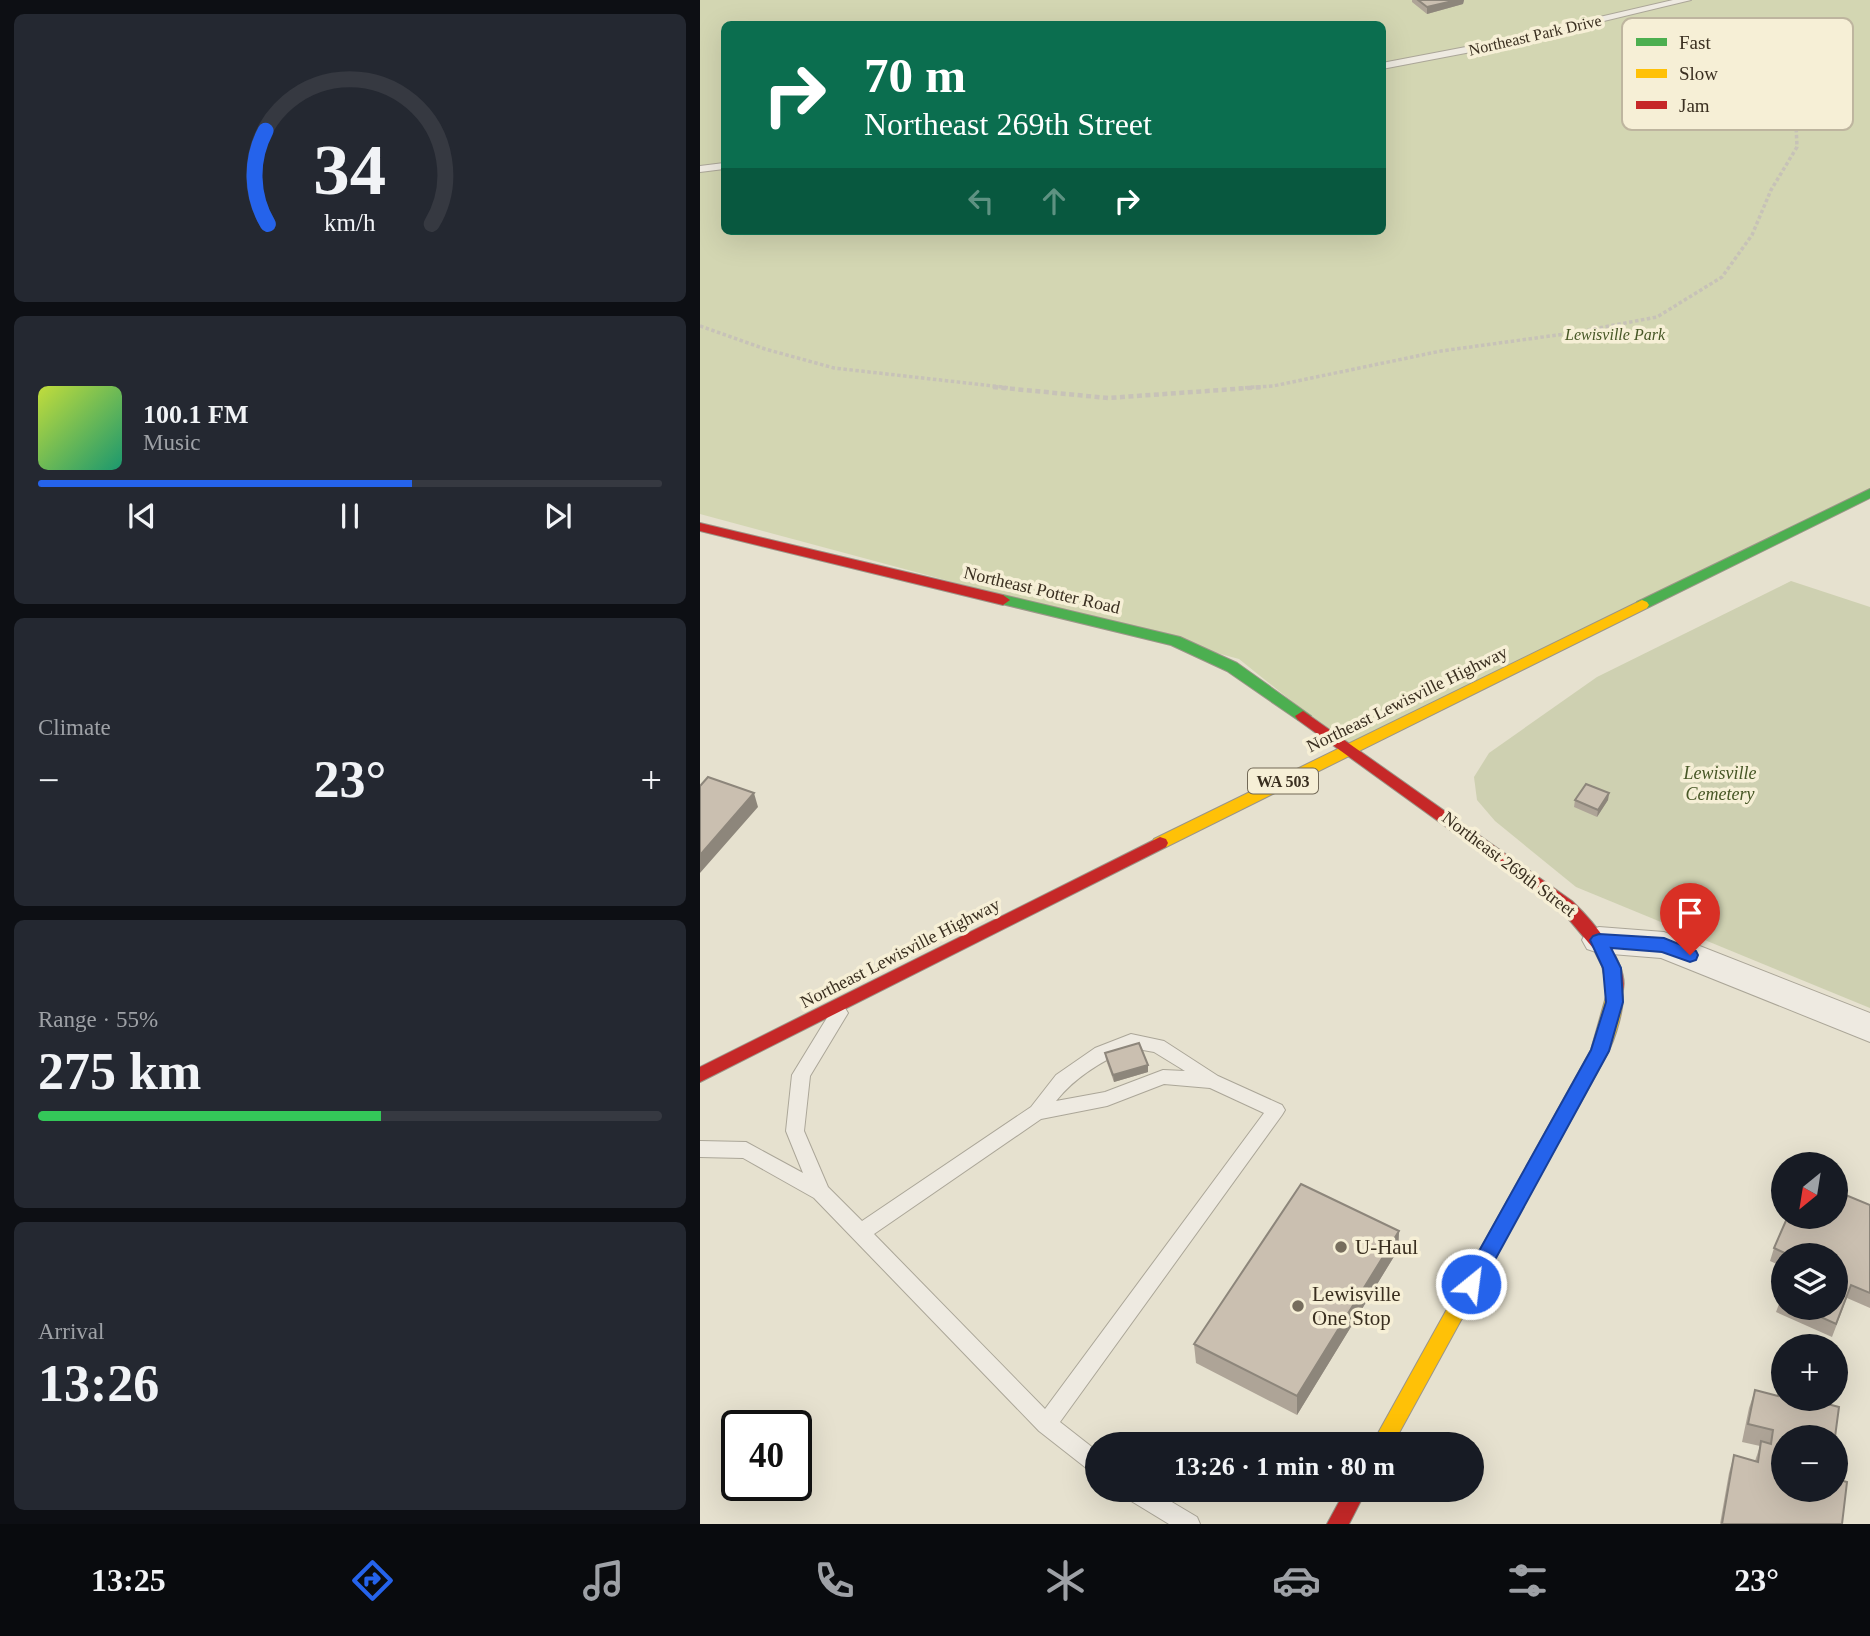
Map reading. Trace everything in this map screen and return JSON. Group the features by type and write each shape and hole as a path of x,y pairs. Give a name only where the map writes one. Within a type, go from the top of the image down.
{"street":[{"name":"Northeast Lewisville Highway","path":"700,1076 1350,748 1870,494"},
{"name":"Northeast Potter Road","path":"700,527 1175,641 1233,667 1350,748"},
{"name":"Northeast 269th Street","path":"1350,748 1584,920 1599,940 1612,968 1614,1002 1600,1051 1389,1432"},
{"path":"1599,940 1664,945 1870,1028"},
{"path":"1338,1524 1350,1502"}],"lane":[{"name":"Northeast Park Drive","path":"1386,65 1686,0"},
{"path":"700,169 721,166"},
{"path":"821,1192 795,1131 801,1075 845,1002"},
{"path":"860,1233 1037,1112 1062,1080 1101,1053 1131,1041 1158,1046 1212,1081 1276,1110 1046,1424"},
{"path":"1037,1112 1107,1099 1163,1077 1212,1081"},
{"path":"700,1149 746,1150 821,1192 1046,1424 1085,1455"},
{"path":"1152,1502 1189,1524"}],"path":[{"path":"1608,19 1622,27"},
{"path":"700,326 765,349 834,368 895,377 1108,398 1273,386 1441,351 1572,333 1657,317 1722,277 1752,235 1771,190 1797,147 1796,130"}],"green space":[{"name":"Lewisville Park","path":"700,0 1870,0 1870,493 1350,748 1239,659 700,514"},
{"name":"Lewisville Cemetery","path":"1791,581 1870,607 1870,1008 1576,887 1495,821 1477,800 1474,777 1489,753 1597,677"}],"building":[{"path":"1418,0 1457,0 1427,7"},
{"path":"708,777 754,793 700,855 700,786"},
{"path":"1586,784 1609,793 1598,810 1575,800"},
{"path":"1139,1043 1148,1065 1113,1075 1105,1053"},
{"name":"Lewisville One Stop","path":"1301,1184 1399,1231 1297,1396 1194,1344"},
{"path":"1848,1196 1870,1205 1870,1293 1851,1285 1848,1293 1848,1243 1776,1243 1782,1229 1848,1229"},
{"path":"1755,1390 1771,1394 1771,1411 1838,1411 1837,1425 1771,1425 1771,1430 1748,1424"},
{"path":"1761,1441 1771,1444 1771,1502 1845,1502 1842,1524 1722,1524 1734,1455 1758,1462"}],"traffic: fast":[{"path":"1642,605 1870,493"},
{"path":"1003,600 1175,641 1232,667 1303,716"}],"traffic: slow":[{"path":"1160,843 1642,605"},
{"path":"1389,1432 1600,1051 1611,1016 1615,991"}],"traffic: jam":[{"path":"700,527 1003,600"},
{"path":"1303,716 1566,905 1600,944 1610,966 1615,991"},
{"path":"700,1075 1160,843"},
{"path":"1338,1524 1350,1502"}],"place":[{"name":"U-Haul","path":"1341,1247"},
{"name":"Lewisville One Stop","path":"1298,1306"}],"route":[{"path":"1471,1284 1600,1051 1614,1002 1612,968 1599,940 1664,945 1690,955"}]}
